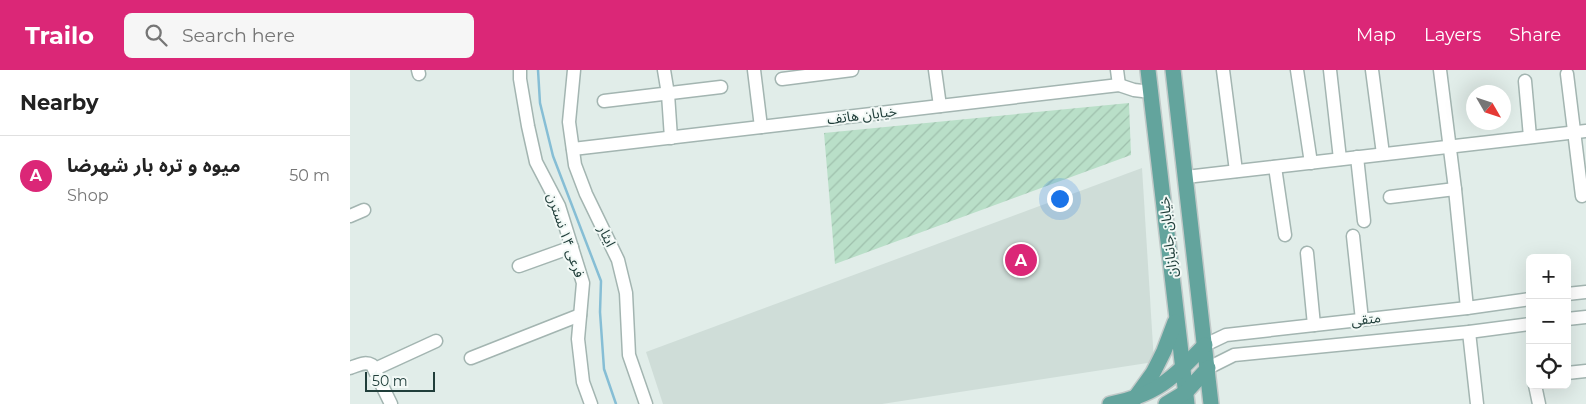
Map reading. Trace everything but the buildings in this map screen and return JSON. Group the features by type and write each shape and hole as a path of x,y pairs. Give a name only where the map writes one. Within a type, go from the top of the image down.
{"main road":[{"name":"خیابان جانبازان","path":"1148,70 1186,398"},
{"name":"خیابان جانبازان","path":"1173,70 1212,404"},
{"path":"1134,398 1153,372 1177,318"},
{"path":"1110,404 1134,398 1162,386 1205,345"},
{"path":"1166,404 1186,398 1208,368"}],"street":[{"name":"فرعی ۱۴ نسترن","path":"520,70 528,126 536,162 559,206 583,284 578,339 587,403"},
{"name":"ایثار","path":"574,70 568,122 575,165 586,194 618,260 626,293 629,355 646,404"},
{"path":"664,70 668,94 671,138"},
{"path":"754,70 761,127"},
{"path":"935,70 940,106"},
{"path":"1117,70 1119,85"},
{"path":"1223,70 1236,171"},
{"path":"1297,70 1311,163"},
{"path":"1330,70 1340,160"},
{"path":"1372,70 1383,154"},
{"path":"1440,70 1467,308"},
{"path":"782,79 844,71"},
{"path":"1567,74 1580,132 1582,196"},
{"path":"1525,81 1530,137"},
{"name":"خیابان هاتف","path":"573,149 1119,85 1134,90 1151,92"},
{"path":"604,102 721,87"},
{"path":"1186,177 1580,132"},
{"path":"1357,157 1364,221"},
{"path":"1276,167 1284,234"},
{"path":"1390,196 1455,189"},
{"path":"350,216 364,210"},
{"path":"1353,236 1362,320"},
{"path":"519,266 572,247"},
{"path":"1307,253 1314,325"},
{"path":"1571,294 1586,292"},
{"name":"متقی","path":"1205,345 1226,336 1526,300"},
{"path":"471,358 580,315"},
{"path":"1571,318 1586,316"},
{"name":"متقی","path":"1208,368 1234,355 1469,332 1526,325"},
{"path":"1469,332 1478,404"},
{"path":"350,368 370,366 436,340"},
{"path":"370,366 391,404"},
{"path":"1571,373 1586,371"},
{"path":"1536,389 1539,404"}],"shaded area":[{"path":"1142,168 1154,362 882,404 663,404 646,352"}],"green space":[{"path":"1129,103 1131,155 835,264 824,133"}],"waterway":[{"path":"538,70 540,103 553,156 601,281 600,312 604,369 616,404"}],"place":[{"name":"میوه و تره بار شهرضا","path":"1021,260"}]}
